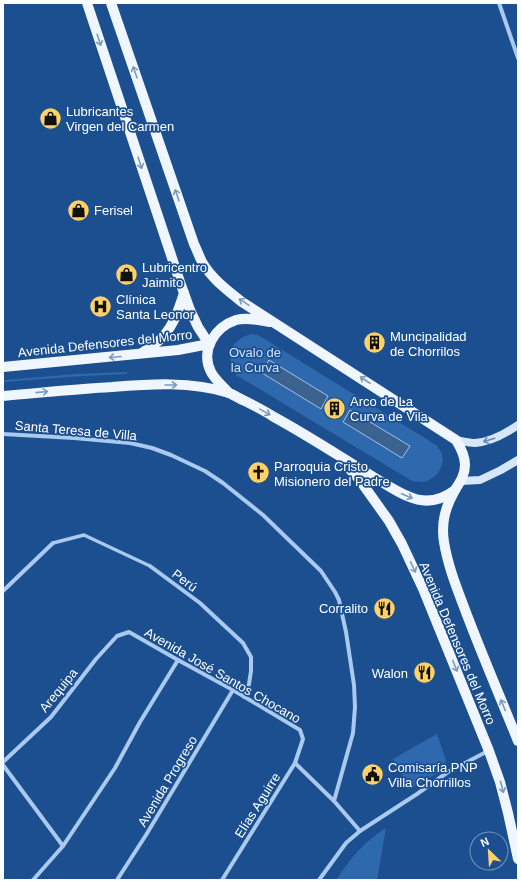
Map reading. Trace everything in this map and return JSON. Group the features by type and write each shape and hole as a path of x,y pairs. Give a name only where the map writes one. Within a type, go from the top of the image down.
{"main road":[{"path":"87,3 184,293 193,316 209,344"},
{"path":"111,3 187,226 202,262 213,277 226,290 242,302 276,323"},
{"path":"140,354 156,344 169,330 178,313 184,293"},
{"name":"Avenida Defensores del Morro","path":"231,394 217,381 211,372 208,363 207,353 209,344 215,333 224,325 237,320 249,318 276,323 456,440 464,453 464,475 446,509 443,521 444,543 454,580 518,741"},
{"name":"Avenida Defensores del Morro","path":"3,367 178,350 209,344"},
{"name":"Avenida Defensores del Morro","path":"3,396 134,385 183,385 215,389 231,394 302,432 405,496 421,501 436,500 449,495 455,490"},
{"path":"456,440 474,443 488,441 507,433 518,425"},
{"name":"Avenida Defensores del Morro","path":"337,455 359,479 390,521 424,591 489,751 500,782 518,859"},
{"path":"461,481 480,480 518,460"}],"street":[{"path":"499,3 516,46 518,58"},
{"name":"Santa Teresa de Villa","path":"3,434 130,443 152,448 171,455 205,471 263,515 321,571 335,592 341,605 354,686 355,706 353,733 334,801"},
{"name":"Perú","path":"53,543 84,535 150,566 200,603 243,643 251,657 249,684 244,698"},
{"path":"3,591 53,543"},
{"name":"Avenida José Santos Chocano","path":"129,632 233,690 244,698 300,730 303,739"},
{"name":"Arequipa","path":"3,764 50,717 96,659 117,636 129,632"},
{"path":"33,880 63,846 114,768 178,660"},
{"name":"Avenida Progreso","path":"117,880 146,835 233,690"},
{"name":"Elías Aguirre","path":"222,880 295,763 303,739"},
{"path":"319,880 346,843 360,831 448,772 489,751"},
{"path":"295,763 334,801 360,831"},
{"path":"3,764 63,846"}],"green space":[{"name":"Ovalo de la Curva","path":"251,334 258,335 436,445 442,455 442,465 438,473 426,481 412,481 236,375 231,362 231,350 238,341"},
{"path":"127,372 127,374 3,382 3,380 76,374"},
{"path":"437,734 446,760 443,770 410,789 393,759"},
{"path":"386,828 377,880 338,880 337,879 342,871 358,850 371,838"}],"shaded area":[{"path":"269,360 328,396 321,409 262,373"},
{"path":"350,410 410,446 402,458 343,422"}],"place":[{"name":"Lubricantes Virgen del Carmen","path":"51,118"},
{"name":"Ferisel","path":"79,210"},
{"name":"Lubricentro Jaimito","path":"127,274"},
{"name":"Clínica Santa Leonor","path":"101,306"},
{"name":"Muncipalidad de Chorrilos","path":"375,343"},
{"name":"Arco de La Curva de Vila","path":"335,408"},
{"name":"Parroquia Cristo Misionero del Padre","path":"258,473"},
{"name":"Corralito","path":"384,608"},
{"name":"Walon","path":"424,673"},
{"name":"Comisaría PNP Villa Chorrillos","path":"373,774"}]}
